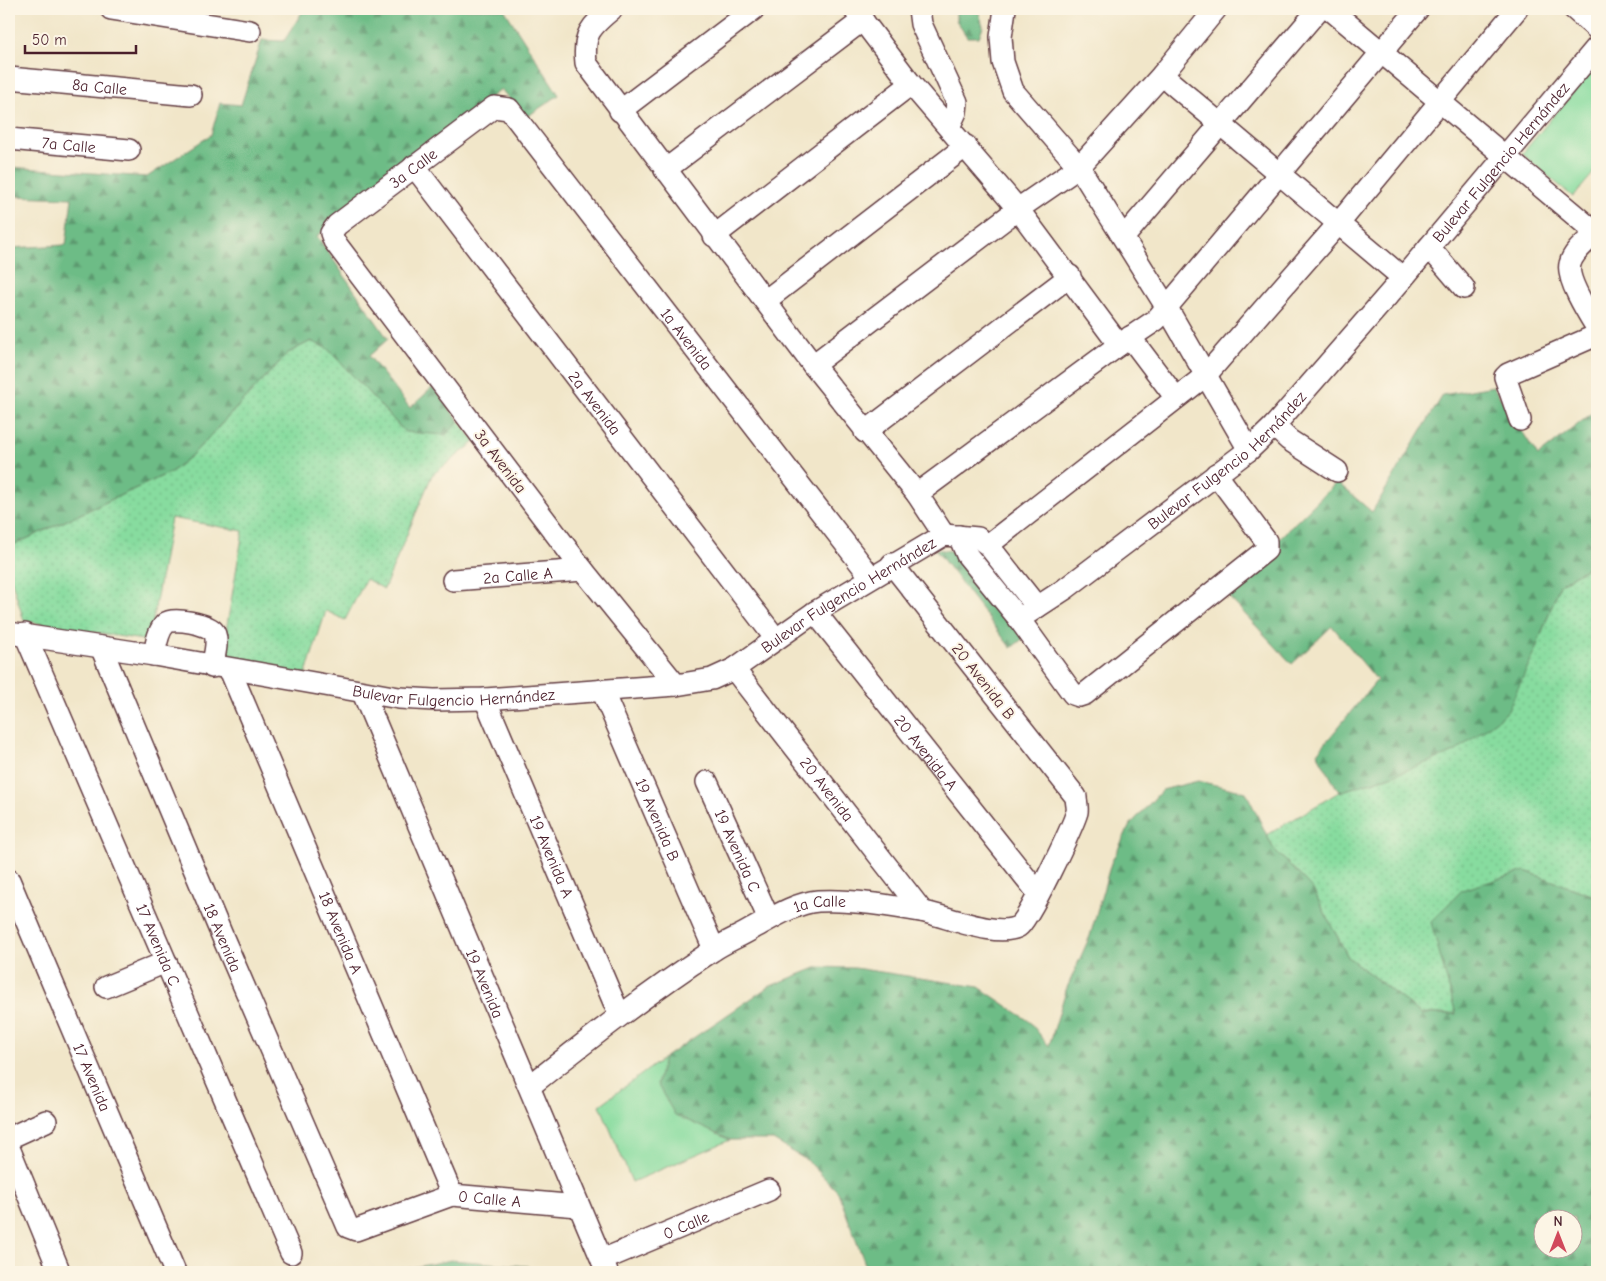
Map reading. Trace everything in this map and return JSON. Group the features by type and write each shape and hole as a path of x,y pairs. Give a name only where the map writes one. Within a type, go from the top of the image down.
{"street":[{"path":"112,9 250,31"},
{"path":"612,9 591,28 586,37 585,57 586,63 620,111 865,432 951,535 978,538 988,545 1037,607"},
{"path":"620,111 754,9"},
{"path":"919,9 921,24 956,102 956,112 949,126"},
{"path":"1005,9 1001,36 1003,62 1013,90 1079,167 1167,308 1249,450"},
{"path":"813,365 1018,209 1079,167 1162,74 1216,9"},
{"path":"1124,237 1319,9"},
{"path":"1330,9 1439,102 1597,232 1574,255 1569,265 1570,275 1597,328"},
{"path":"917,494 1124,341 1156,320 1418,9"},
{"path":"988,545 1205,376 1339,223 1517,9"},
{"path":"1574,9 1597,29"},
{"path":"665,170 859,14 911,84 966,146 1124,341 1176,398"},
{"name":"Bulevar Fulgencio Hernández","path":"17,634 154,655 363,693 434,700 485,699 676,685 712,679 734,668 815,612 892,564 951,535 1019,619 1065,589 1249,450 1274,426 1403,278 1597,48"},
{"path":"1162,74 1403,278"},
{"name":"8a Calle","path":"9,78 190,95"},
{"path":"714,236 911,84"},
{"name":"3a Calle","path":"331,233 337,225 414,166 491,109 498,106"},
{"name":"1a Avenida","path":"498,106 509,109 871,577"},
{"name":"7a Calle","path":"9,138 129,150"},
{"path":"765,301 966,146"},
{"name":"2a Avenida","path":"414,166 776,639"},
{"name":"3a Avenida","path":"331,233 334,241 583,570 676,685"},
{"path":"1429,247 1464,288"},
{"path":"865,432 1070,276"},
{"path":"1520,420 1506,377 1508,374 1597,335"},
{"path":"1274,426 1289,440 1337,472"},
{"path":"1019,619 1073,694 1079,696 1085,694 1266,550 1266,541 1216,474"},
{"name":"20 Avenida B","path":"892,564 1076,797"},
{"name":"2a Calle A","path":"453,580 583,570"},
{"name":"20 Avenida A","path":"815,612 1038,893"},
{"path":"154,655 157,640 166,623 172,620 183,621 210,628 214,633 221,668"},
{"name":"17 Avenida C","path":"17,634 166,962 291,1253"},
{"name":"18 Avenida","path":"102,647 220,933 348,1227"},
{"name":"18 Avenida A","path":"221,668 452,1195"},
{"name":"20 Avenida","path":"734,668 922,911"},
{"name":"19 Avenida B","path":"602,690 714,949"},
{"name":"19 Avenida","path":"363,693 530,1086 578,1206 605,1266"},
{"name":"19 Avenida A","path":"485,699 620,1014"},
{"name":"19 Avenida C","path":"707,782 768,919"},
{"name":"1a Calle","path":"530,1086 620,1014 714,949 768,919 806,903 818,901 922,911 976,926 1008,930 1021,926 1030,913 1070,828 1078,809 1076,797"},
{"name":"17 Avenida","path":"9,880 175,1272"},
{"path":"106,987 166,962"},
{"path":"9,1138 46,1121"},
{"path":"9,1148 58,1270"},
{"name":"0 Calle","path":"605,1266 769,1190"},
{"name":"0 Calle A","path":"348,1227 356,1230 452,1195 578,1206"}],"green space":[{"path":"304,9 504,9 559,95 525,118 501,89 317,236 388,339 369,356 410,408 433,387 459,421 446,435 405,432 328,349 311,341 288,353 193,454 171,472 9,547 9,248 66,245 72,198 9,196 9,167 147,177 211,135 220,103 241,105 262,40 284,41"},
{"path":"956,9 978,9 983,26 979,37 967,37 956,20"},
{"path":"1597,63 1597,169 1573,197 1522,154"},
{"path":"311,341 328,349 405,432 459,421 475,442 432,475 384,589 366,579 345,620 326,611 305,676 221,660 243,531 171,518 149,641 24,621 9,572 9,547 171,472 193,454 288,353"},
{"path":"1493,386 1538,456 1597,409 1597,562 1560,584 1534,653 1507,712 1455,752 1394,775 1339,792 1317,753 1377,680 1332,626 1292,664 1224,592 1337,482 1372,512 1443,395"},
{"path":"935,549 951,551 966,558 1025,637 1011,648"},
{"path":"1597,562 1597,897 1525,871 1448,982 1456,1014 1421,1014 1348,957 1312,888 1273,848 1267,835 1339,792 1394,775 1534,653 1560,584"},
{"path":"1198,781 1246,792 1273,848 1312,888 1348,957 1421,1014 1456,1014 1431,922 1462,890 1525,871 1597,897 1597,1272 868,1272 838,1192 808,1161 773,1140 730,1140 675,1115 657,1084 664,1058 768,987 818,967 855,968 979,987 1029,1021 1049,1046 1066,990 1090,936 1111,863 1130,825 1162,790"},
{"path":"664,1058 657,1084 675,1115 730,1140 632,1182 600,1105"},
{"path":"451,1260 527,1266 537,1272 390,1272"}]}
